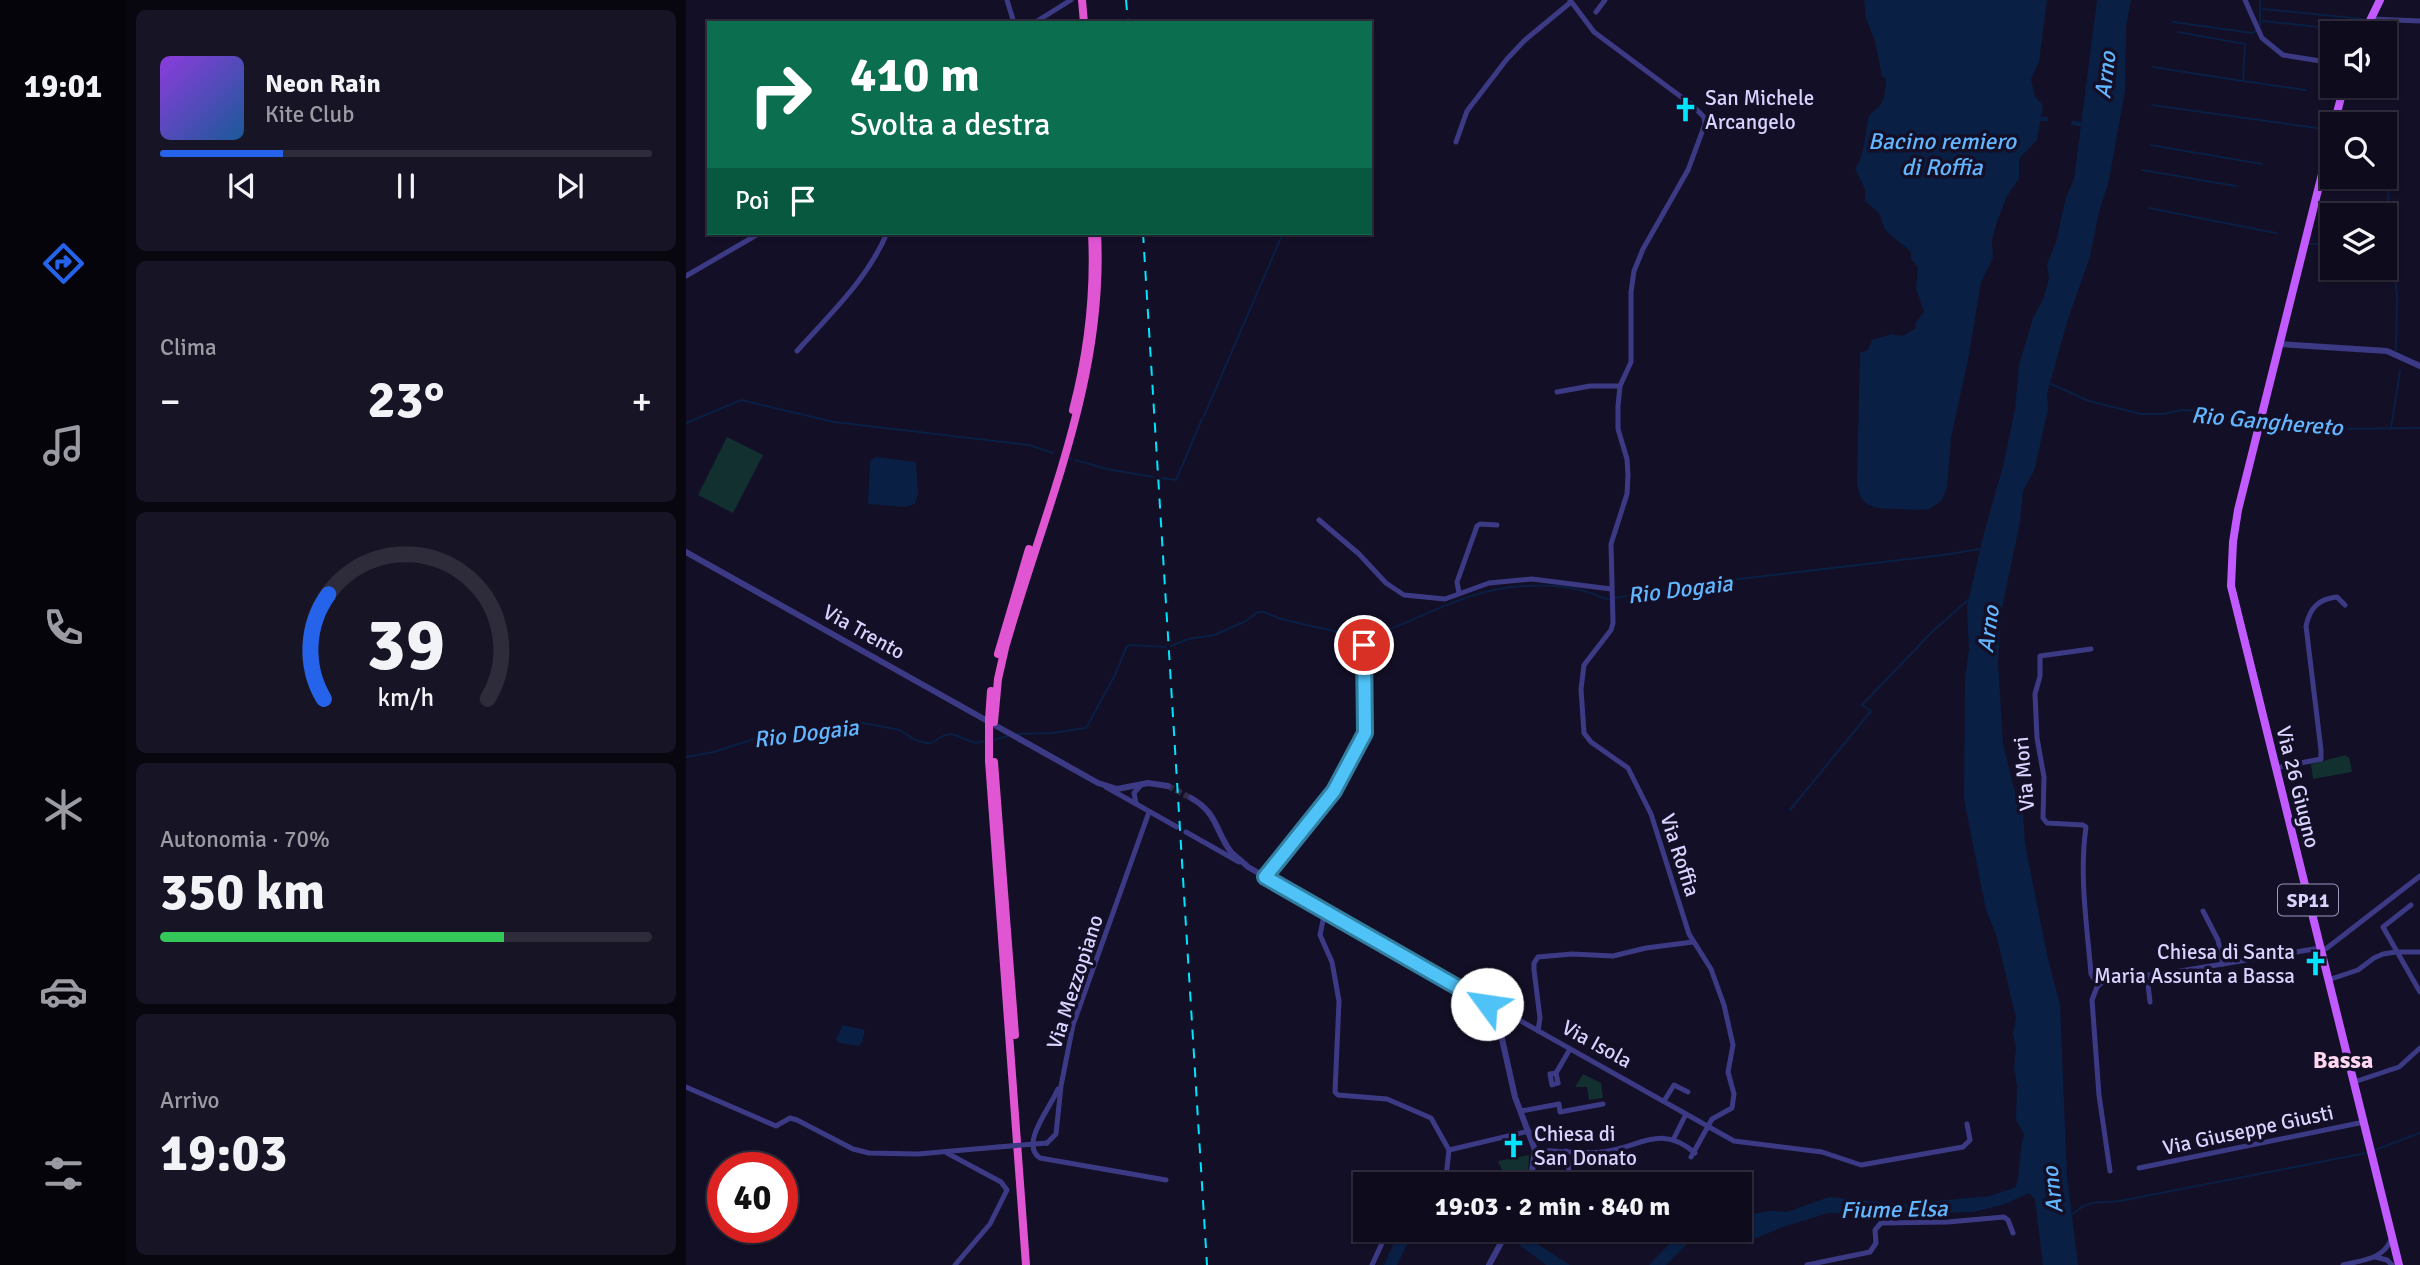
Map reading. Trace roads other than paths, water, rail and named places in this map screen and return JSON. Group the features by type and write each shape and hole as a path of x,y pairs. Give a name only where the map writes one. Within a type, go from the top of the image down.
{"highway":[{"path":"1077,0 1081,21"},
{"path":"1081,21 1082,0"},
{"path":"1029,1265 991,762 992,690 1000,644 1076,395 1090,309 1092,235"},
{"path":"992,720 1005,648 1073,429 1088,369 1096,308 1097,235"}],"main road":[{"path":"2371,19 2380,0"},
{"name":"SP11","path":"2279,344 2320,182"},
{"name":"Via 26 Giugno","path":"2279,344 2238,510 2231,561 2231,586 2399,1265"}],"street":[{"path":"1007,0 1013,21"},
{"path":"1037,21 1071,0"},
{"path":"1596,12 1605,0"},
{"path":"2245,0 2262,37 2283,55 2320,61"},
{"path":"1456,142 1467,111 1507,59 1570,1"},
{"name":"Via Roffia","path":"1570,1 1594,32 1692,105 1704,117 1705,124 1688,170 1643,249 1634,271 1631,292 1631,362 1620,386 1618,429 1627,459 1627,494 1611,544 1611,630 1591,654 1583,669 1581,689 1584,733 1591,742 1622,762 1633,777 1651,814 1693,942 1711,969 1724,1005 1733,1045 1728,1072 1734,1094 1732,1108 1717,1115 1707,1126"},
{"path":"2371,19 2420,21"},
{"path":"686,276 757,235"},
{"path":"797,351 852,290 873,260 886,235"},
{"path":"2279,344 2387,351 2420,366"},
{"path":"1557,392 1590,386 1620,386"},
{"path":"1319,520 1359,554 1396,591 1411,596 1445,599 1500,581 1532,579 1611,592"},
{"path":"1459,593 1457,582 1477,526 1497,525"},
{"name":"Via Trento","path":"686,552 1098,783"},
{"path":"2275,768 2320,759 2322,750 2306,626 2313,607 2324,598 2337,597 2345,605"},
{"path":"1265,877 1334,791 1365,733 1364,635"},
{"name":"Via Mori","path":"2091,649 2040,656 2040,676 2035,694 2036,723 2044,777 2043,818 2048,823 2085,827 2083,886 2091,974 2101,983"},
{"path":"1098,783 1117,789 1156,783 1168,786"},
{"path":"1098,783 1132,799 1138,806 1177,827"},
{"path":"1132,799 1135,790 1142,785"},
{"path":"1129,788 1132,799"},
{"name":"Via Isola","path":"1191,798 1207,809 1220,831 1221,847"},
{"name":"Via Mezzopiano","path":"686,1087 775,1126 790,1118 797,1120 862,1152 905,1155 1047,1143 1056,1134 1073,1025 1149,812"},
{"name":"Via Isola","path":"1186,832 1210,845 1221,847 1265,877 1734,1141 1822,1152 1861,1165 1963,1147 1970,1140 1967,1124"},
{"path":"2110,1171 2099,1095 2092,1000 2097,987 2104,980 2327,948 2420,876"},
{"path":"2411,905 2383,927 2420,992"},
{"path":"1325,911 1320,935 1332,962 1339,1001 1335,1092 1344,1097 1387,1099 1431,1118 1449,1150 1447,1172"},
{"path":"2203,911 2218,940 2223,964"},
{"path":"1538,1031 1540,1018 1534,970 1538,957 1572,954 1613,956 1646,948 1693,942"},
{"path":"2328,980 2357,970 2374,958 2396,952 2420,952"},
{"path":"2147,975 2150,1002"},
{"path":"1481,999 1498,1019 1521,1111 1535,1150 1532,1172"},
{"path":"1498,1019 1506,1013"},
{"path":"1498,1019 1513,1017"},
{"path":"2354,1083 2399,1067 2420,1048"},
{"path":"1556,1073 1570,1049"},
{"path":"1063,1076 1032,1141 1035,1155 1166,1180"},
{"path":"1664,1101 1674,1085 1688,1092"},
{"path":"1521,1111 1559,1104 1560,1112 1603,1104"},
{"path":"1673,1140 1686,1114"},
{"name":"Via Giuseppe Giusti","path":"2139,1168 2364,1122"},
{"path":"1535,1150 1606,1151 1649,1138 1664,1137 1673,1140 1693,1155 1707,1126"},
{"path":"1449,1150 1529,1132"},
{"path":"944,1151 1001,1182 1007,1190 990,1224 956,1265"},
{"path":"1566,1151 1569,1172"},
{"path":"1807,1265 1873,1249 1876,1243 1875,1230 1881,1223 1948,1222 2004,1217 2013,1233"},
{"path":"2343,1265 2375,1257 2387,1250 2393,1237"},
{"path":"1372,1265 1383,1242"},
{"path":"1489,1265 1502,1242"},
{"path":"2375,1257 2387,1260 2392,1265"}],"water":[{"name":"Bacino remiero di Roffia","path":"1864,0 2047,0 2039,62 2031,79 2035,97 2043,105 2037,140 2019,159 2019,179 2007,196 1992,239 1993,258 1981,282 1951,438 1947,487 1942,500 1930,509 1922,510 1876,508 1865,503 1857,484 1860,353 1868,350 1872,340 1892,334 1902,336 1916,328 1915,323 1924,312 1916,288 1918,267 1911,259 1911,252 1885,230 1879,213 1865,201 1865,189 1855,169 1861,156 1870,114 1879,107 1883,99 1886,79 1882,76 1875,41 1866,18"},
{"path":"2097,0 2131,0 2126,27 2125,92 2109,180 2090,257 2067,322 2047,394 2048,410 2034,471 2023,491 2020,522 2001,613 1998,662 2003,743 2014,789 2023,811 2025,844 2048,959 2060,1004 2067,1176 2078,1265 2043,1265 2035,1200 2029,1193 2005,1204 1974,1212 1828,1213 1752,1239 1752,1214 1787,1212 1829,1197 1904,1204 1990,1196 2016,1187 2024,1134 2016,1120 2016,1047 2013,1034 2016,1018 1996,934 1986,910 1964,799 1965,680 1969,649 1967,607 2003,466 2015,409 2019,365 2033,318 2044,297 2049,279 2047,264 2056,242 2066,197 2074,179"},
{"path":"875,457 916,462 918,493 915,504 906,507 868,504 870,461"},
{"path":"843,1025 865,1030 859,1046 839,1043 836,1039"},
{"path":"1409,1242 1397,1265 1384,1265 1394,1243"},
{"path":"1515,1242 1535,1242 1570,1265 1546,1265"},
{"path":"1671,1242 1714,1242 1687,1244 1666,1265 1649,1265"}],"waterway":[{"path":"2260,0 2260,26"},
{"path":"2263,9 2363,19"},
{"path":"2263,21 2320,27"},
{"path":"2173,22 2252,33 2256,31"},
{"path":"2178,32 2245,44 2243,81 2306,90"},
{"path":"2153,67 2242,81"},
{"path":"2152,105 2320,128"},
{"path":"2041,119 2046,119"},
{"path":"2073,123 2081,124"},
{"path":"2150,145 2262,164"},
{"path":"2142,170 2236,186"},
{"path":"2389,189 2397,297 2396,350"},
{"path":"2149,208 2276,233"},
{"path":"1204,416 1282,235"},
{"path":"2311,244 2320,244"},
{"path":"2391,428 2400,371"},
{"name":"Rio Ganghereto","path":"2051,384 2089,401 2141,414 2164,414 2181,410 2214,411 2235,418 2259,419"},
{"path":"686,423 741,400 834,422 1029,445 1053,453"},
{"path":"1162,478 1176,480 1202,419"},
{"name":"Rio Ganghereto","path":"2264,419 2327,429 2420,428"},
{"path":"1075,460 1153,477"},
{"name":"Rio Dogaia","path":"1615,598 1696,584 1980,549"},
{"name":"Rio Dogaia","path":"1367,638 1463,599 1504,588 1562,587 1609,599"},
{"name":"Arno","path":"1790,810 1871,711 1862,705 1932,632 1969,599"},
{"name":"Rio Dogaia","path":"1171,646 1188,639 1214,635 1244,622 1258,612 1360,637"},
{"name":"Rio Dogaia","path":"1017,734 1086,728 1115,675 1126,648 1129,645 1166,647"},
{"name":"Rio Dogaia","path":"686,757 714,752 754,739 810,733 846,724 863,723 900,730 915,740 926,743 952,734 975,743 984,741"},
{"name":"Rio Dogaia","path":"993,740 1008,736"},
{"path":"2375,1150 2420,1133"},
{"name":"Arno","path":"2073,1214 2090,1204 2120,1201 2366,1153"}],"tunnel":[{"path":"1168,786 1191,798"}],"railway":[{"path":"1126,0 1128,21"},
{"path":"1143,235 1207,1265"}],"place":[{"name":"San Michele Arcangelo","path":"1685,110"},
{"name":"Chiesa di Santa Maria Assunta a Bassa","path":"2315,964"},
{"name":"Chiesa di San Donato","path":"1514,1146"}],"district":[{"name":"Bassa","path":"2343,1060"}],"water label":[{"name":"Fiume Elsa","path":"1894,1209"}]}
